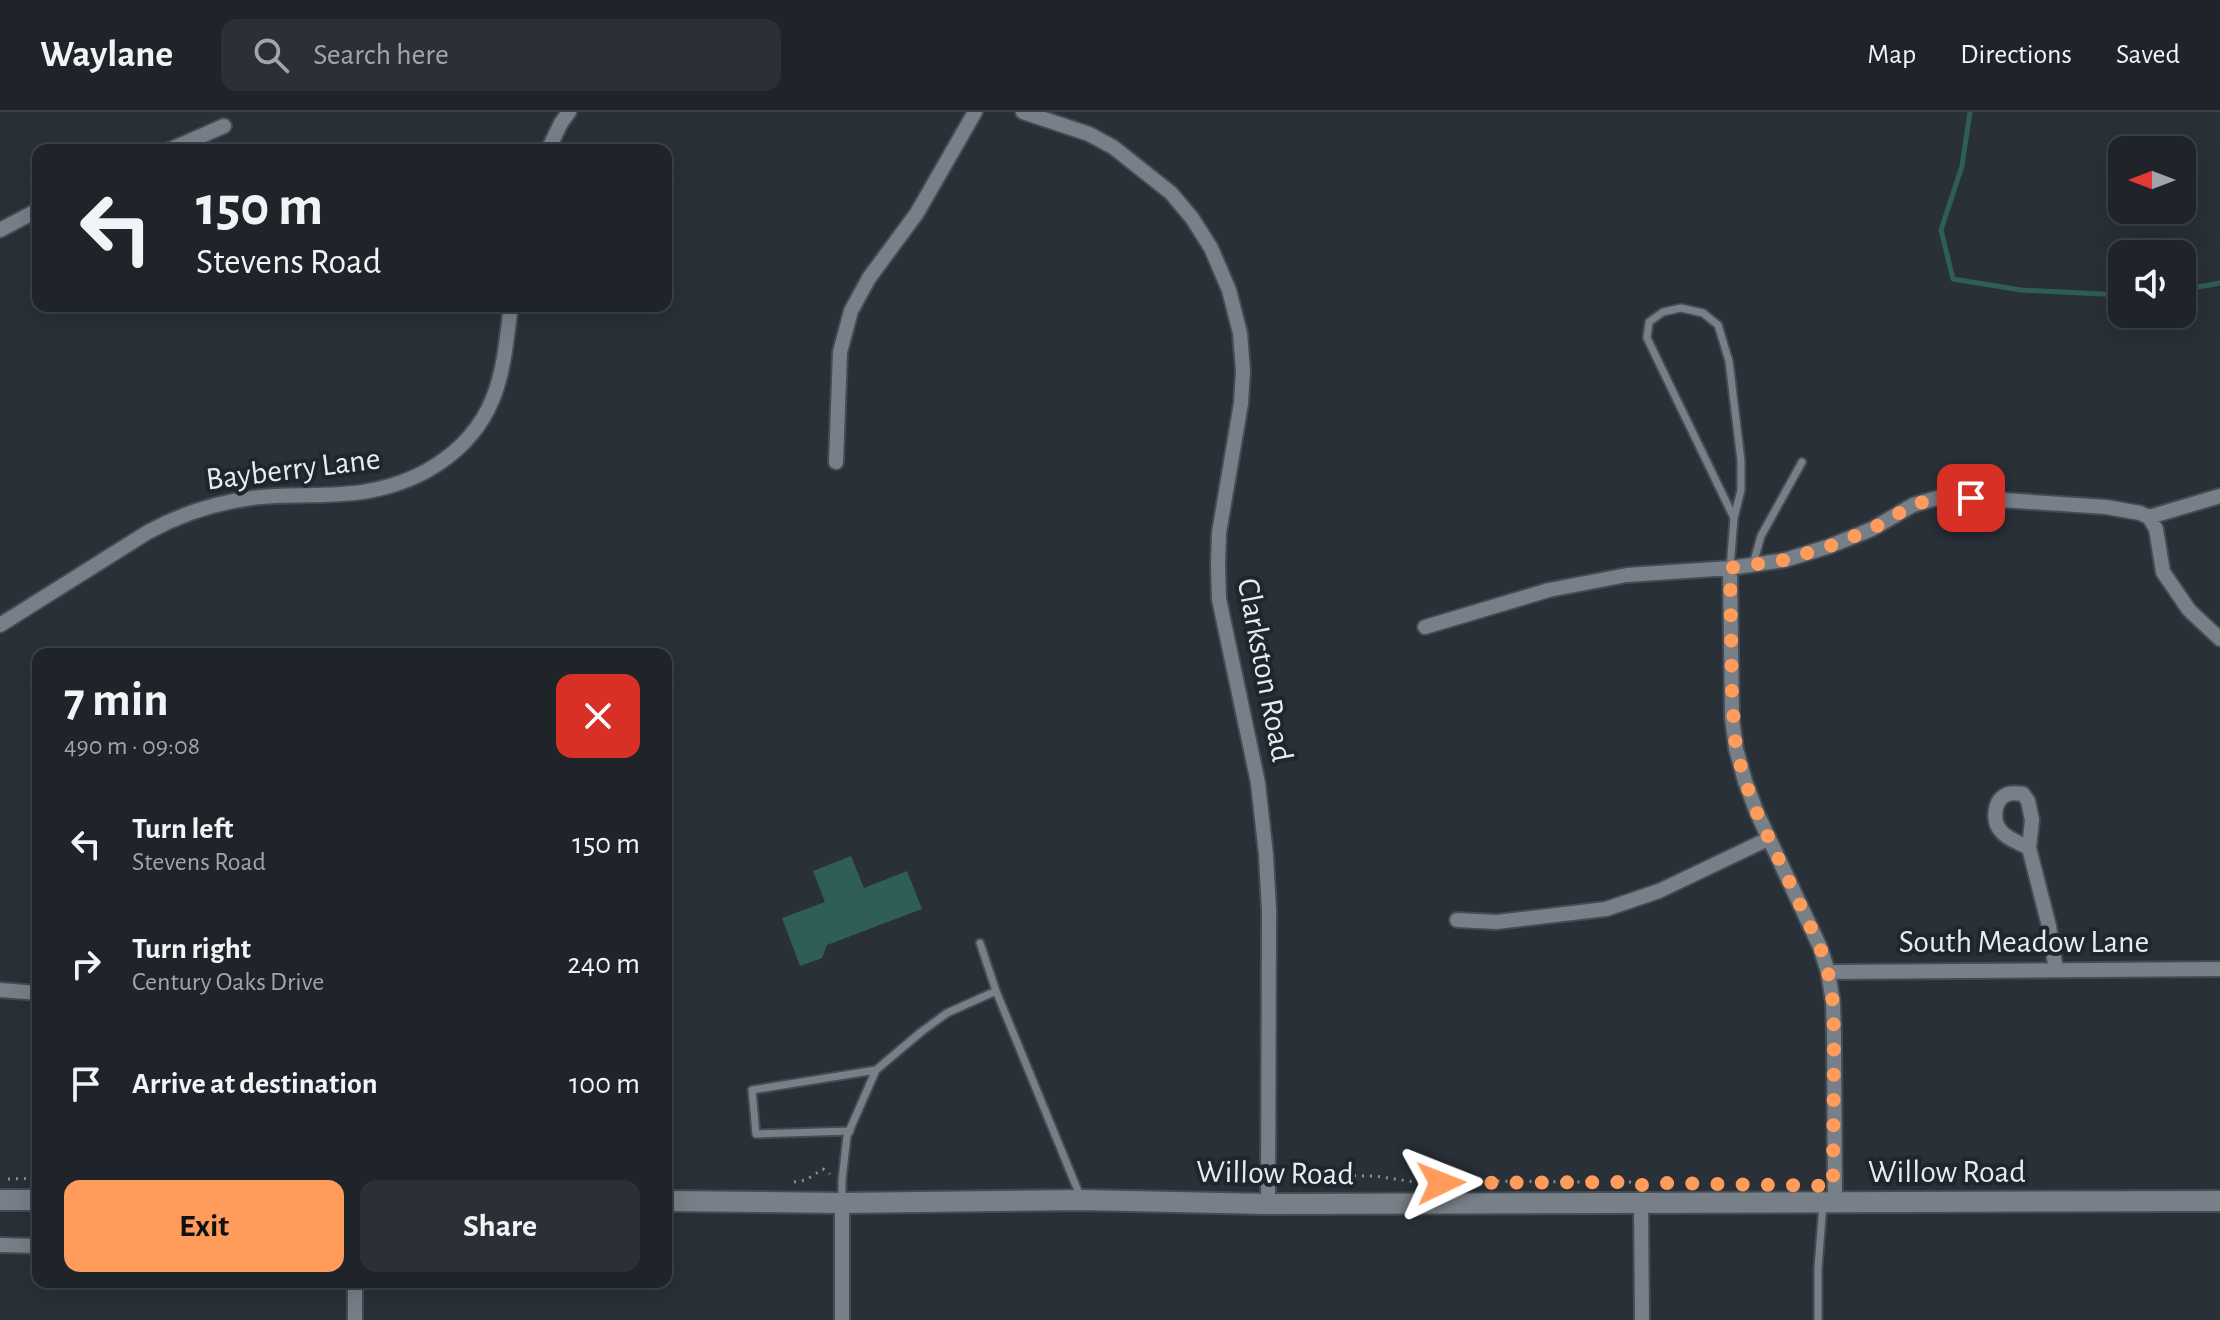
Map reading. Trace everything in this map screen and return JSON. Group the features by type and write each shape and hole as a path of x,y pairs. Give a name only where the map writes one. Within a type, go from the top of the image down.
{"street":[{"path":"551,144 569,112"},
{"path":"836,462 840,352 851,311 869,278 917,213 975,112"},
{"name":"Clarkston Road","path":"1023,112 1089,134 1113,147 1171,193 1211,248 1229,290 1240,333 1243,371 1241,403 1219,533 1219,599 1258,783 1266,855 1269,911 1268,1204"},
{"path":"183,144 224,126"},
{"path":"0,230 32,213"},
{"name":"Bayberry Lane","path":"0,625 135,540 172,519 199,509 252,498 366,492 423,474 468,441 481,421 495,394 504,363 510,312"},
{"path":"1425,627 1549,590 1627,575 1730,568 1785,560 1830,546 1872,529 1913,505 1944,496 2106,507 2140,513 2152,523 2163,572 2189,610 2220,639"},
{"path":"2152,523 2220,496"},
{"path":"1730,568 1731,693 1736,749 1768,839 1820,947 1833,1003 1829,1202"},
{"path":"1457,920 1497,922 1606,909 1659,891 1768,839"},
{"path":"2029,848 2049,926 2056,970"},
{"name":"South Meadow Lane","path":"1828,972 2220,969"},
{"path":"0,990 32,993"},
{"path":"1641,1195 1642,1320"},
{"name":"Willow Road","path":"672,1201 1082,1200 1268,1204 1641,1195 1829,1202 2220,1201"},
{"path":"0,1200 32,1200"},
{"path":"842,1203 842,1320"},
{"path":"0,1245 32,1246"},
{"path":"355,1288 355,1320"}],"lane":[{"path":"1730,568 1734,518 1741,490 1741,461 1729,361 1718,325 1703,313 1681,308 1663,312 1649,322 1647,338 1734,518"},
{"path":"1753,564 1761,536 1802,462"},
{"path":"980,943 996,991 1082,1200"},
{"path":"842,1203 847,1136 876,1070 947,1013 996,991"},
{"path":"850,1131 756,1134 752,1090 876,1070"},
{"path":"1818,1320 1818,1268 1829,1202"}],"path":[{"path":"793,1182 806,1180 823,1169 842,1180"},
{"path":"1192,1183 1268,1178 1289,1173 1375,1176 1421,1183 1581,1182"},
{"path":"0,1180 32,1178"},
{"path":"1611,1183 1634,1182 1641,1195"}],"shaded area":[{"path":"851,856 864,888 907,871 922,909 827,945 822,958 800,966 782,918 825,902 813,871"}],"waterway":[{"path":"1970,112 1962,166 1941,230 1953,279 2021,290 2108,294"},
{"path":"2196,287 2220,283"}],"route":[{"path":"1441,1183 1634,1182 1641,1185 1833,1186 1834,1036 1828,972 1820,947 1757,813 1736,749 1732,718 1730,568 1785,560 1830,546 1872,529 1913,505 1944,496 1971,498"}]}
